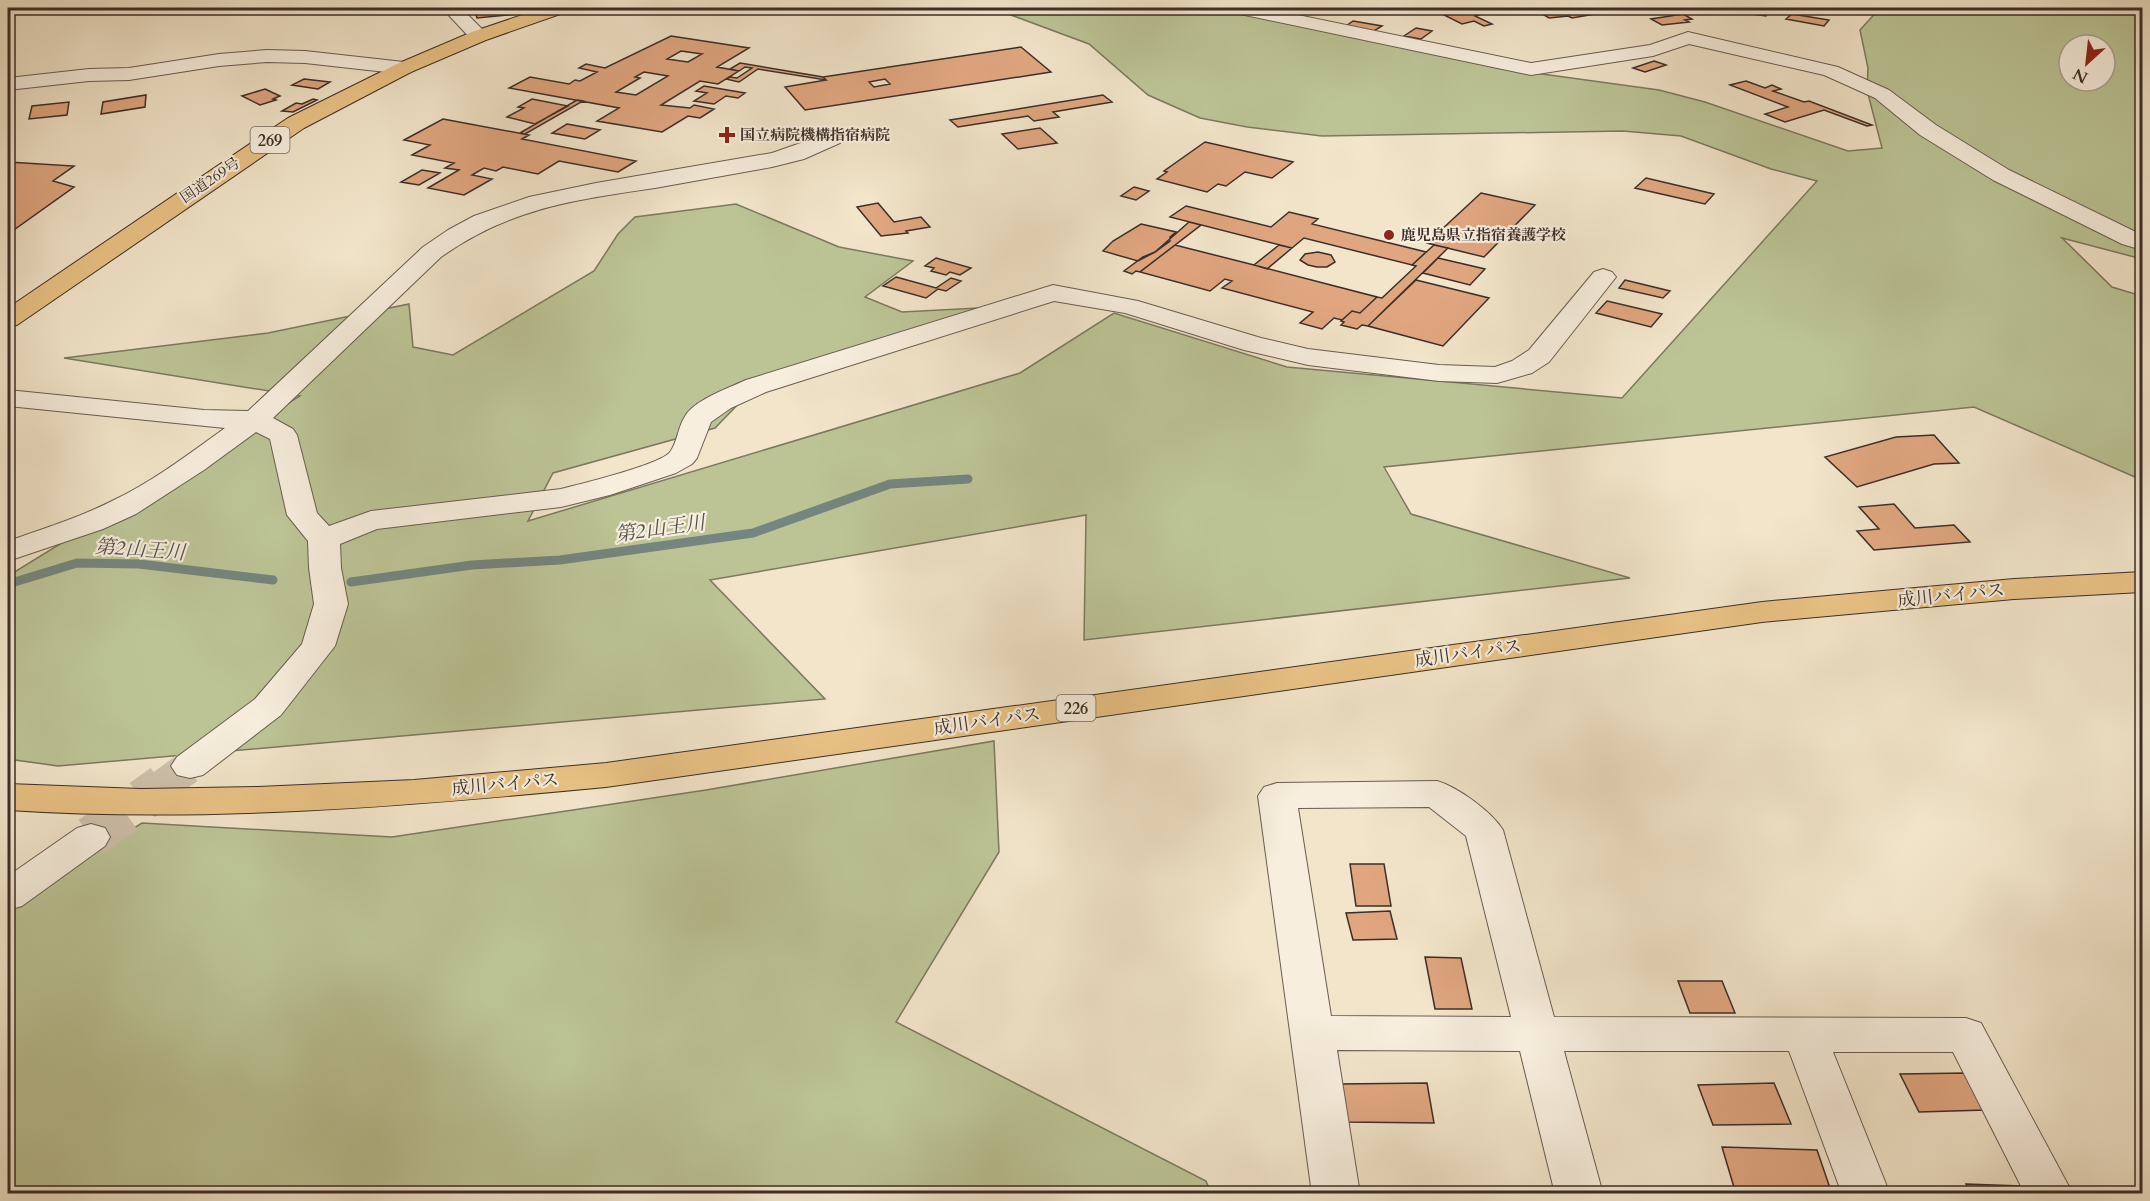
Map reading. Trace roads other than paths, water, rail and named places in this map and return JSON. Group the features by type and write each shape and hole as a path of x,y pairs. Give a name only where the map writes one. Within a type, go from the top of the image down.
{"highway":[{"name":"国道269号","path":"8,320 274,137 346,96 479,36 559,8"},
{"name":"成川バイパス","path":"8,796 141,802 258,800 414,793 606,775 1762,612 2014,588 2142,582"}],"street":[{"path":"450,8 479,36"},
{"path":"1240,8 1531,69 1653,50 1688,38 1831,71 1882,94 1928,130 2001,175 2131,240 2142,243"},
{"path":"8,84 89,75 129,74 219,60 267,56 306,57 404,68"},
{"path":"8,552 92,522 125,507 194,464 255,420 446,240 484,219 527,204 590,191 780,158 796,154 832,138"},
{"path":"324,539 371,520 561,498 599,489 666,467 682,458 698,418 722,402 756,386 1053,293 1129,306 1253,344 1308,357 1439,373 1497,375 1522,367 1539,356 1603,277"},
{"path":"8,398 204,419 255,420 283,435 302,515 324,539 325,568 331,604 318,646 268,706 190,766"},
{"path":"1336,1194 1277,796 1437,794 1484,830 1539,1032 1579,1194"},
{"path":"8,896 91,837"},
{"path":"1313,1033 1966,1035 2049,1194"},
{"path":"1804,1034 1866,1194"}],"waterway":[{"name":"第2山王川","path":"351,582 472,565 560,560 753,533 890,484 968,479"},
{"name":"第2山王川","path":"8,584 77,563 139,564 273,580"}],"tunnel":[{"path":"161,787 190,766"},
{"path":"91,837 163,785"}],"place":[{"name":"国立病院機構指宿病院","path":"727,135"},
{"name":"鹿児島県立指宿養護学校","path":"1389,235"}]}
